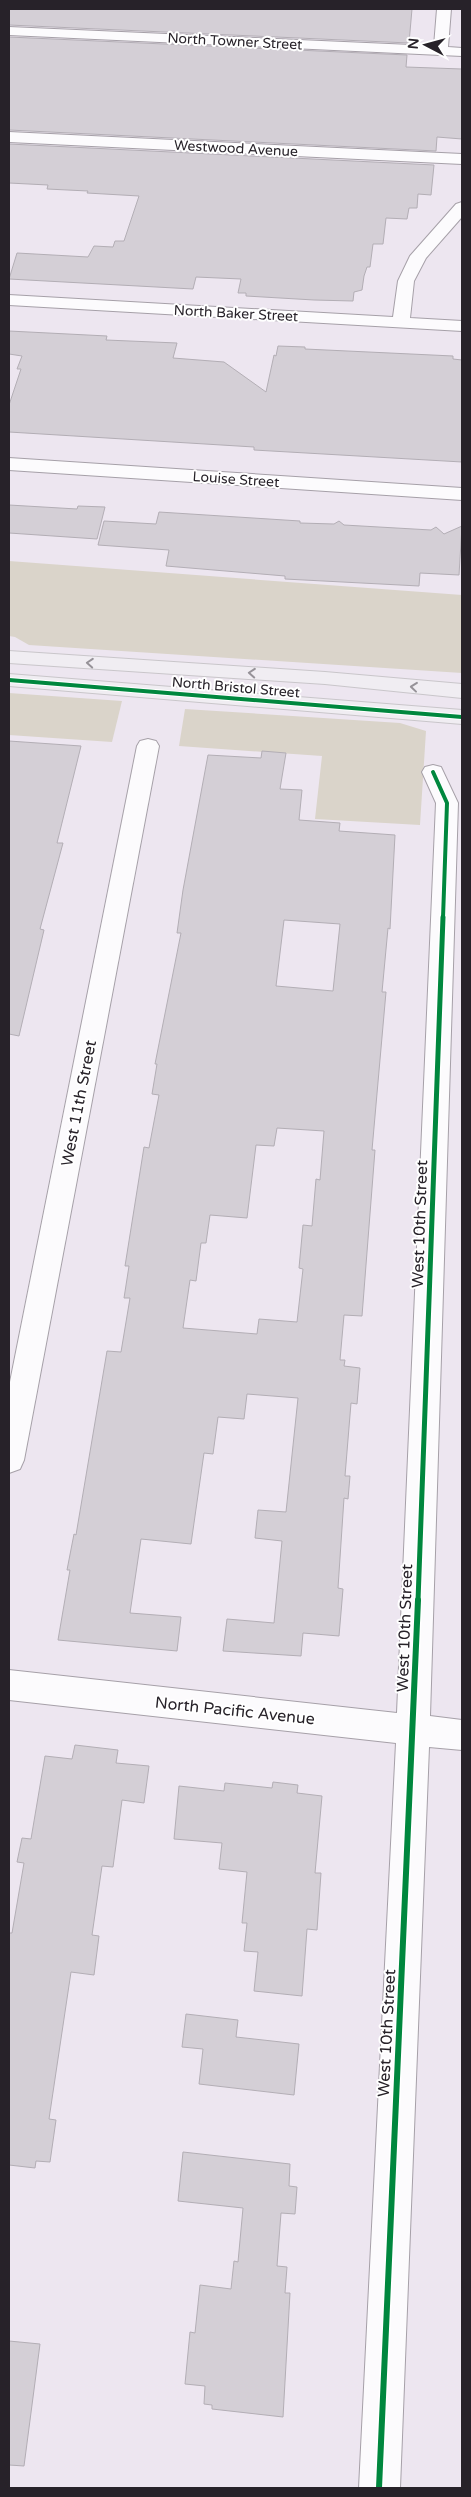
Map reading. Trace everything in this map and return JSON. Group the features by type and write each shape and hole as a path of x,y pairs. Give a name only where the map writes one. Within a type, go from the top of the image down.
{"main road":[{"name":"North Bristol Street","path":"9,657 325,678 462,692"},
{"name":"North Bristol Street","path":"9,680 462,717"}],"street":[{"path":"440,50 444,9"},
{"name":"North Towner Street","path":"9,31 462,52"},
{"name":"Westwood Avenue","path":"9,137 462,159"},
{"path":"401,322 406,281 418,256 462,208"},
{"name":"North Baker Street","path":"9,300 462,326"},
{"name":"Louise Street","path":"9,464 462,494"},
{"name":"West 11th Street","path":"9,1460 148,746"},
{"name":"West 10th Street","path":"378,2488 412,1730 447,803 433,772"},
{"name":"North Pacific Avenue","path":"9,1685 462,1735"}],"shaded area":[{"path":"9,561 462,595 462,673 29,645 15,637 9,636"},
{"path":"9,693 122,701 112,742 9,735"},
{"path":"185,709 400,723 426,731 420,825 315,819 322,756 179,746"}],"building":[{"path":"9,9 412,9 409,43 9,25"},
{"path":"9,37 407,55 406,67 462,69 462,139 437,137 436,151 9,130"},
{"path":"9,144 434,165 431,195 418,194 417,208 409,208 407,219 386,218 383,244 373,244 370,267 367,267 362,290 354,292 353,301 314,300 246,296 246,293 238,293 241,279 196,277 193,289 9,279 17,253 88,257 94,246 113,247 115,241 124,241 139,196 47,189 48,185 9,183"},
{"path":"9,331 107,336 106,340 177,343 173,358 224,362 266,392 274,355 276,356 278,346 453,356 453,359 462,360 462,462 254,450 254,447 9,432 9,405 21,369 17,369 22,356 9,354"},
{"path":"9,505 77,509 78,506 105,507 97,539 9,533"},
{"path":"159,512 300,521 300,523 334,524 339,521 344,525 431,530 436,527 444,534 462,526 459,575 420,573 419,586 285,579 285,576 166,566 169,550 98,545 104,521 156,524"},
{"path":"9,741 81,746 57,843 63,843 40,929 44,930 19,1036 9,1034"},
{"path":"262,751 286,753 280,789 302,790 299,820 340,823 339,831 395,835 390,929 388,928 382,992 386,992 372,1150 375,1150 362,1316 344,1315 340,1360 345,1360 344,1366 360,1368 357,1404 351,1403 345,1476 350,1476 348,1499 344,1498 338,1588 343,1589 339,1636 303,1633 301,1656 223,1651 227,1619 274,1623 282,1541 255,1538 258,1510 286,1512 298,1398 247,1394 244,1419 218,1417 213,1454 204,1453 191,1544 141,1539 130,1613 181,1617 177,1651 58,1640 70,1570 67,1570 74,1534 76,1535 107,1351 121,1352 130,1298 124,1298 129,1266 125,1266 144,1147 149,1148 159,1095 152,1094 157,1064 155,1064 181,933 177,933 183,890 208,755 261,758","holes":["284,920 340,924 333,991 276,986","277,1128 324,1131 320,1180 316,1179 312,1226 303,1225 299,1268 303,1269 297,1322 259,1319 257,1334 183,1328 190,1280 196,1281 201,1243 206,1243 210,1215 247,1218 256,1145 274,1146"]},
{"path":"75,1745 118,1750 116,1763 149,1766 144,1803 122,1800 113,1867 102,1866 92,1935 99,1936 94,1975 71,1972 49,2119 56,2120 50,2162 36,2161 35,2168 9,2165 9,1933 12,1933 24,1863 17,1862 22,1838 31,1839 45,1756 72,1759"},
{"path":"273,1782 298,1785 297,1793 322,1796 315,1873 321,1873 317,1930 307,1929 302,1996 254,1991 258,1952 244,1951 247,1923 242,1923 247,1872 219,1869 222,1843 174,1839 179,1786 224,1791 225,1783 272,1788"},
{"path":"186,2014 238,2020 236,2037 299,2044 294,2095 199,2084 203,2049 182,2047"},
{"path":"183,2152 290,2164 289,2186 297,2187 295,2214 281,2213 277,2266 287,2267 285,2293 290,2293 283,2417 212,2409 212,2405 204,2404 205,2386 185,2384 190,2332 195,2333 200,2285 231,2289 234,2261 238,2262 243,2208 178,2201"},
{"path":"9,2341 40,2344 24,2466 9,2465"}],"cycle path":[{"path":"9,680 462,717"},
{"path":"379,2488 413,1730 447,803 433,772"}]}
